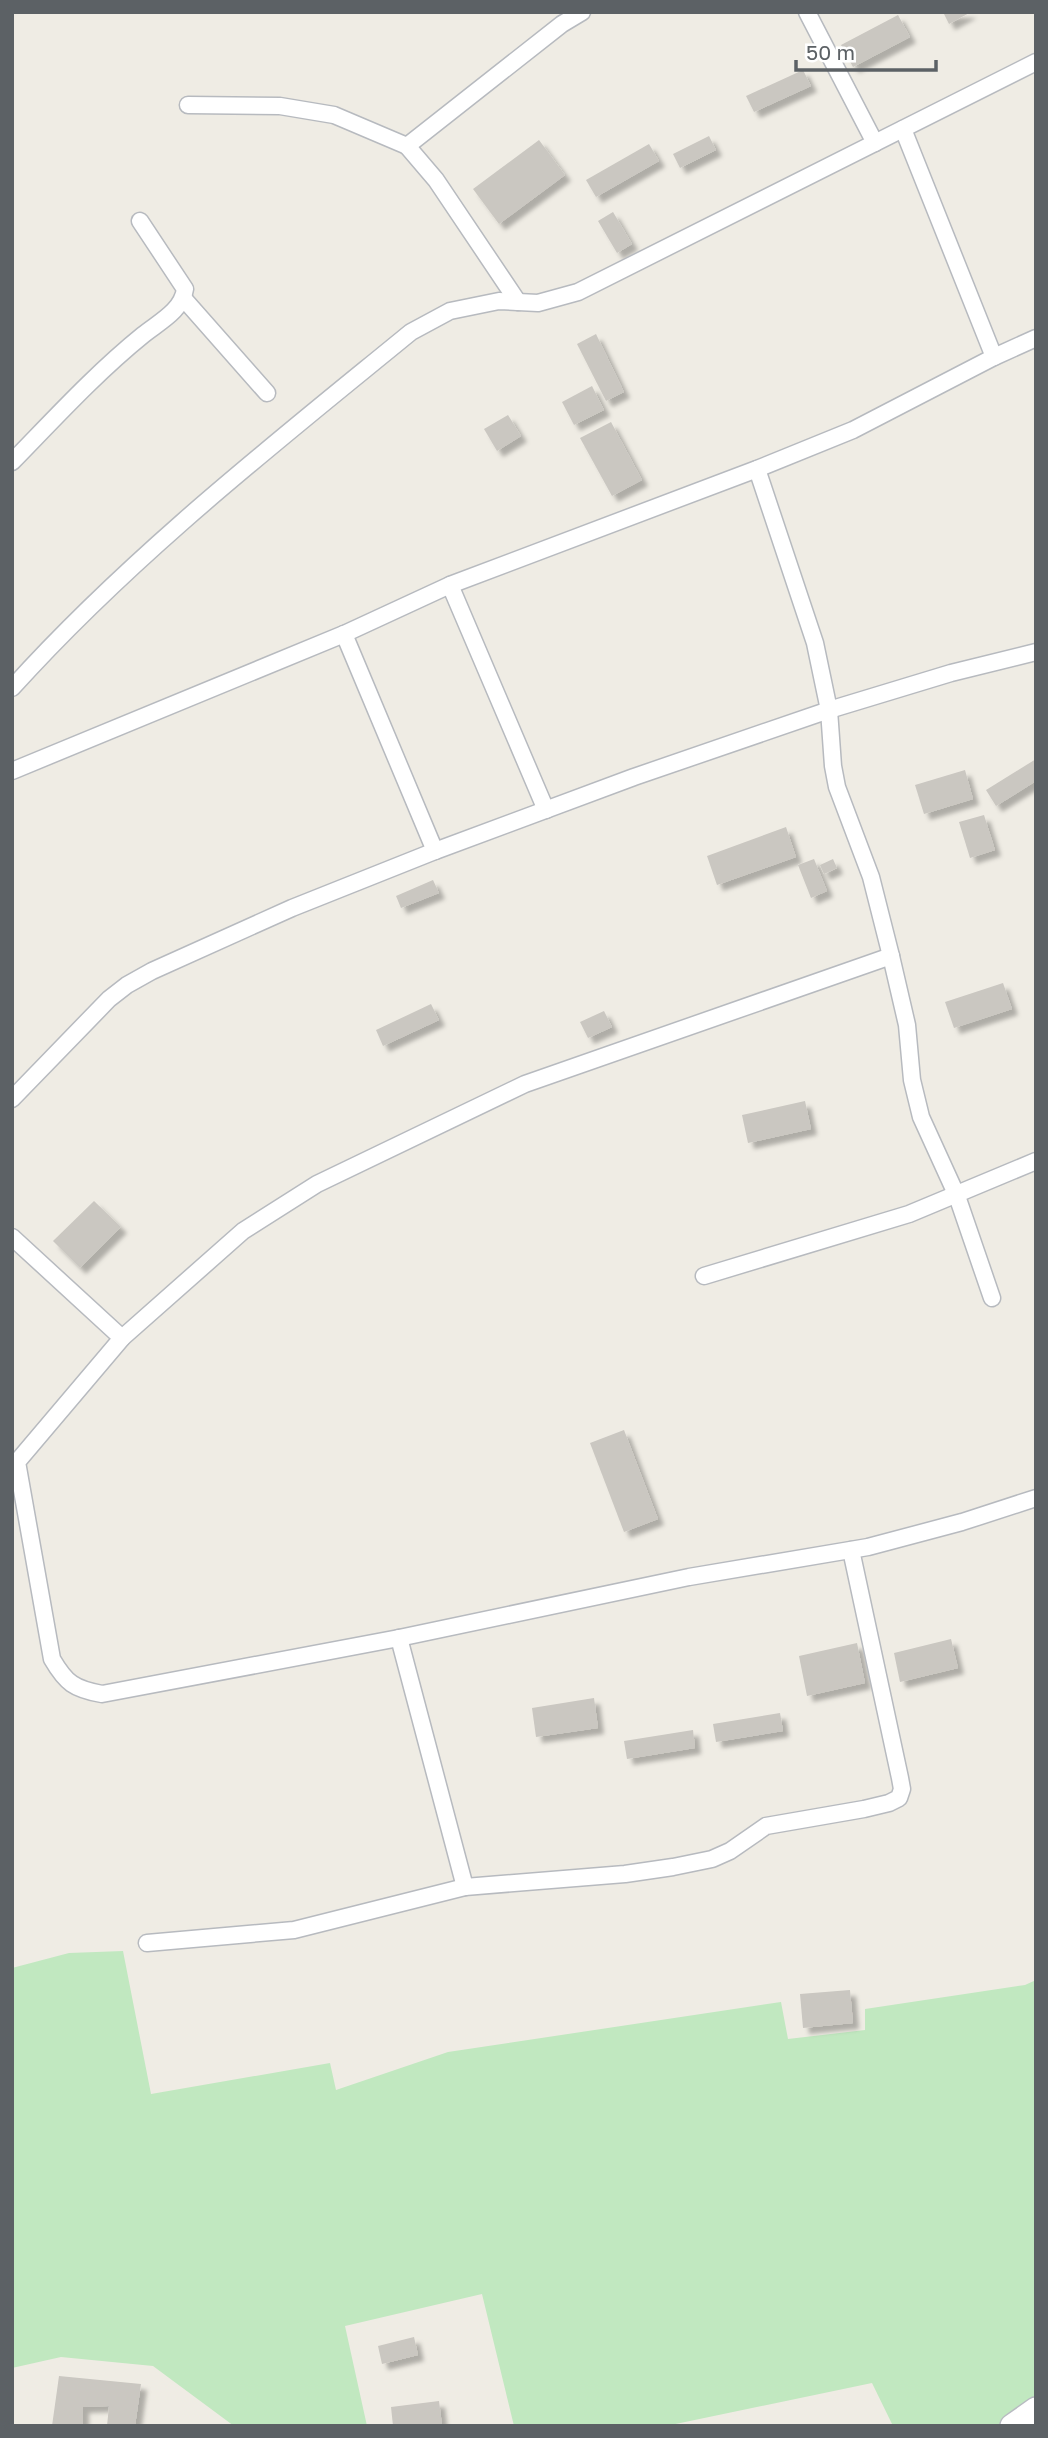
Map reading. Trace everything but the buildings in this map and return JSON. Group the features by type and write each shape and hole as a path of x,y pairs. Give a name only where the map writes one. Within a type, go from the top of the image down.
{"street":[{"path":"407,146 562,24 582,12"},
{"path":"807,12 875,143"},
{"path":"12,688 102,597 189,518 411,332 450,311 499,301 538,303 578,292 1036,62"},
{"path":"188,105 279,106 334,115 407,146 436,180 518,302"},
{"path":"903,129 994,357"},
{"path":"12,462 80,392 184,299 185,289 140,221"},
{"path":"184,299 267,393"},
{"path":"12,771 344,634 450,585 853,430 1036,338"},
{"path":"757,469 815,643 829,710 837,787 870,877 891,956 907,1025 912,1080 921,1117 957,1196 992,1298"},
{"path":"450,585 546,810"},
{"path":"344,634 435,851"},
{"path":"12,1099 109,999 127,985 152,971 292,908 634,777 829,710 951,673 1036,652"},
{"path":"891,956 525,1084 317,1184 243,1231 122,1338 15,1462 52,1659 68,1682 84,1690 102,1694 399,1638 689,1577 851,1550 962,1522 1036,1498"},
{"path":"704,1276 857,1231 957,1196 1036,1161"},
{"path":"12,1237 122,1338"},
{"path":"147,1943 294,1930 465,1887 625,1874 712,1859 730,1851 766,1826 864,1809 899,1798 902,1789 900,1778 851,1550"},
{"path":"399,1638 465,1887"},
{"path":"1012,2426 1036,2409"}],"green space":[{"path":"123,1951 151,2094 330,2063 336,2090 448,2052 781,2002 788,2039 865,2030 865,2009 1025,1985 1036,1980 1036,2398 996,2426 893,2426 872,2383 666,2426 514,2426 482,2294 345,2326 367,2426 234,2426 153,2366 61,2357 12,2368 12,1968 69,1953"}]}
